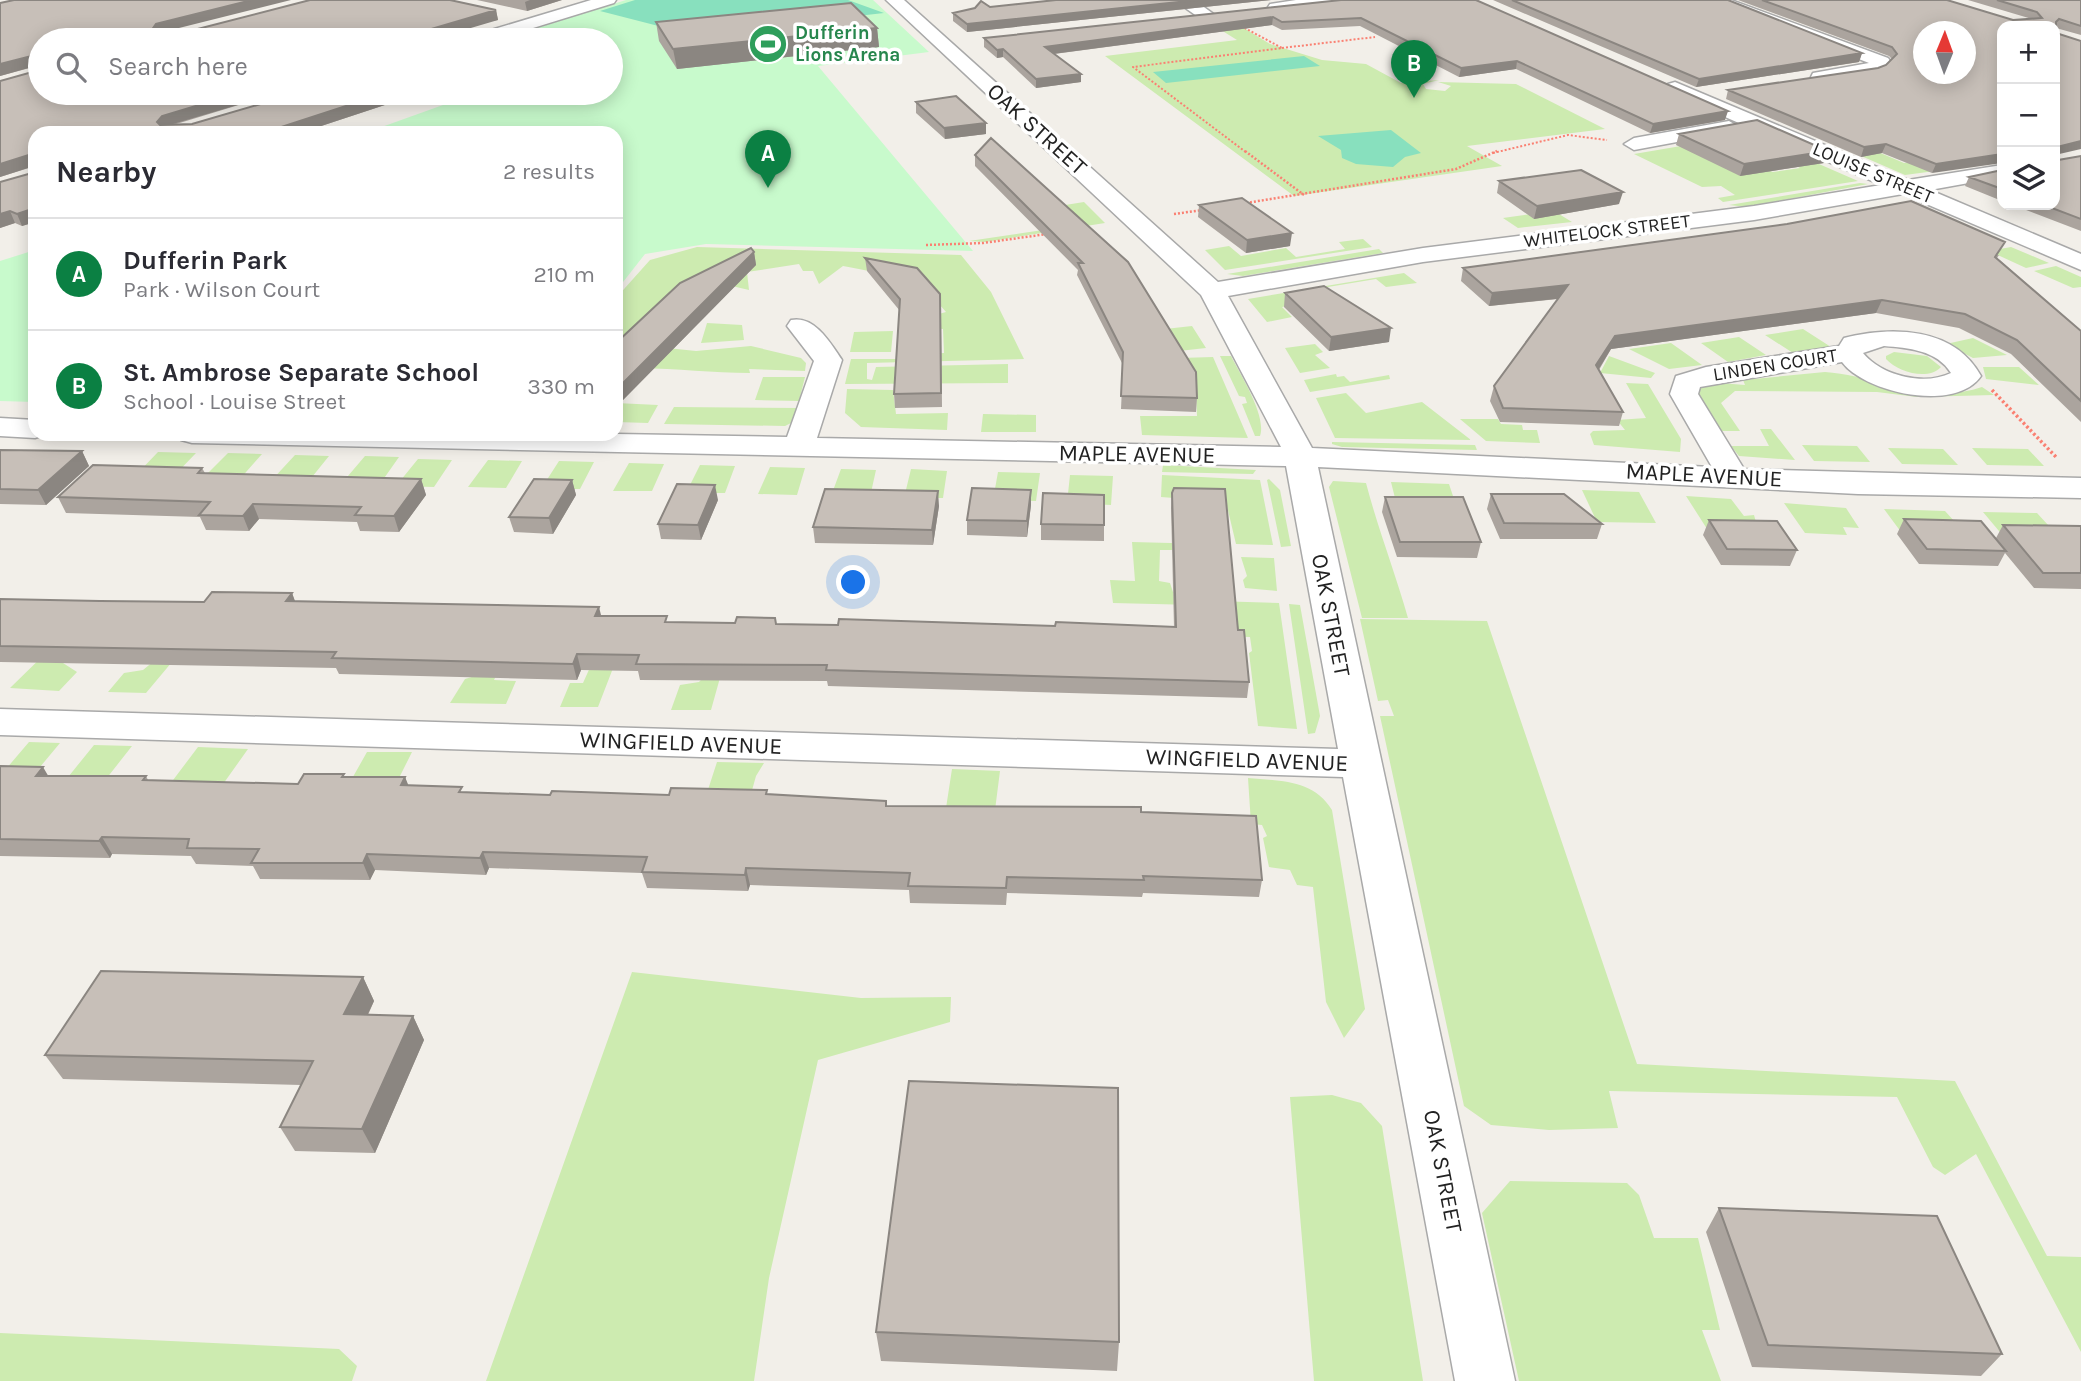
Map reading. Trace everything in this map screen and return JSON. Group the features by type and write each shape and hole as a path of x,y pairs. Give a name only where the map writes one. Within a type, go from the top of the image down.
{"street":[{"path":"516,28 608,0"},
{"name":"OAK STREET","path":"894,0 1138,220 1212,291 1252,359 1300,457 1485,1381"},
{"path":"1262,9 1341,0"},
{"path":"1716,0 1882,62 1875,68 1803,79"},
{"path":"1182,9 1207,15 1228,12"},
{"path":"501,13 539,21"},
{"path":"943,43 970,40"},
{"name":"LOUISE STREET","path":"1659,81 2081,263"},
{"path":"1694,96 1725,91"},
{"path":"1634,144 1755,122"},
{"name":"WHITELOCK STREET","path":"1212,291 1401,258 1754,213 1997,172"},
{"path":"799,447 828,360 800,326"},
{"name":"LINDEN COURT","path":"1904,339 1949,355 1964,366 1967,376 1944,386 1906,384 1865,370 1853,362 1849,353 1854,344 1865,340 1904,339"},
{"name":"LINDEN COURT","path":"1734,478 1684,394 1686,382 1706,375 1849,353"},
{"path":"0,427 28,429"},
{"name":"MAPLE AVENUE","path":"519,441 1300,457 1868,484 2081,488"},
{"name":"WINGFIELD AVENUE","path":"0,722 1361,764"}],"path":[{"path":"1241,25 1282,48"},
{"path":"1304,195 1132,67 1375,37"},
{"path":"1240,204 1456,169 1503,148 1568,135 1634,144"},
{"path":"1138,220 1214,208"},
{"path":"926,245 983,243 1059,232"},
{"path":"1967,376 1991,388 2060,461"}],"green space":[{"path":"626,0 873,0 929,52 818,66 973,251 706,244 645,254 623,282 623,126 384,126 443,105 623,105 623,28 536,28"},
{"path":"635,0 848,0 884,13 759,27 674,30 600,11"},
{"path":"1234,22 1270,44 1322,60 1366,64 1401,83 1439,80 1423,84 1426,89 1445,91 1451,86 1438,82 1516,84 1605,129 1467,146 1502,166 1294,196 1105,56 1237,40 1213,25"},
{"path":"1304,56 1320,66 1166,83 1153,72"},
{"path":"1391,130 1421,153 1405,157 1393,167 1356,164 1342,158 1341,150 1318,136"},
{"path":"1687,145 1773,172 1800,168 1781,157 1796,154 1858,181 1723,202 1718,198 1735,195 1721,186 1702,187 1634,154"},
{"path":"1871,149 1904,163 1927,159 1950,169 1905,175 1852,152"},
{"path":"1860,183 1868,184 1747,207 1729,205"},
{"path":"1084,202 1105,223 985,242 969,241 1070,226 1059,206"},
{"path":"1554,211 1572,222 1518,228 1503,218"},
{"path":"1363,239 1372,247 1225,270 1205,250 1229,246 1241,256 1286,248 1296,257 1345,249 1339,242"},
{"path":"697,247 961,255 991,292 1024,359 867,363 867,379 872,380 876,367 1008,364 1008,383 845,384 851,359 903,359 903,355 944,353 943,329 920,327 935,315 946,312 923,290 900,279 843,266 819,284 813,271 803,271 799,264 747,272 749,290 719,283 648,346 696,351 751,346 801,358 806,363 805,371 749,369 750,373 623,369 623,290 650,260"},
{"path":"2011,247 2049,263 2026,268 1989,251"},
{"path":"1379,249 1383,253 1243,276 1227,274"},
{"path":"28,252 28,402 0,401 0,261"},
{"path":"2056,266 2081,277 2081,287 2073,288 2034,271"},
{"path":"1404,273 1417,283 1386,287 1376,279 1322,288 1333,297 1282,307 1292,317 1267,322 1248,299"},
{"path":"707,323 742,325 744,340 701,343"},
{"path":"1192,326 1206,348 1179,351 1165,329"},
{"path":"1803,329 1831,347 1793,353 1765,335"},
{"path":"893,331 891,352 850,352 854,332"},
{"path":"1739,337 1766,355 1728,362 1701,343"},
{"path":"1973,338 2007,355 1973,358 1946,344"},
{"path":"1671,343 1702,365 1669,369 1629,349"},
{"path":"1315,344 1323,352 1315,355 1330,368 1300,373 1285,348"},
{"path":"1894,352 1927,356 1941,367 1921,374 1905,371 1886,359 1886,356"},
{"path":"1220,356 1231,356 1246,384 1260,418 1260,436 1255,436 1242,404 1247,403 1245,397 1239,396"},
{"path":"1609,356 1655,373 1651,378 1600,373"},
{"path":"1213,357 1248,438 1142,435 1140,416 1197,416 1196,394 1180,358"},
{"path":"1983,367 2019,367 2039,385 1986,379"},
{"path":"1825,372 1943,393 1982,387 1994,395 1917,397 1877,392 1735,391 1721,403 1740,431 1718,431 1694,394 1705,385 1745,385 1743,380"},
{"path":"1336,374 1337,377 1344,376 1350,382 1389,375 1390,379 1310,392 1304,380"},
{"path":"763,377 805,377 799,401 755,400"},
{"path":"1626,383 1648,384 1681,439 1680,452 1594,445 1590,434 1593,431 1625,430 1617,420 1646,418"},
{"path":"847,389 893,390 896,414 948,413 947,430 861,427 845,413"},
{"path":"1346,393 1366,413 1422,402 1471,440 1335,438 1316,398"},
{"path":"623,403 658,405 648,423 623,422"},
{"path":"674,407 800,408 795,421 785,426 664,424"},
{"path":"983,414 1036,415 1036,432 981,432"},
{"path":"1460,419 1498,419 1501,424 1522,425 1523,430 1537,430 1540,443 1486,441"},
{"path":"1760,429 1771,429 1795,460 1739,456 1731,446 1769,446"},
{"path":"1332,442 1475,445 1477,450 1342,447"},
{"path":"1802,445 1857,446 1870,462 1814,461"},
{"path":"1888,448 1943,449 1958,465 1902,464"},
{"path":"1972,448 2028,449 2044,466 1987,465"},
{"path":"158,452 196,453 171,479 133,478"},
{"path":"228,453 262,454 239,480 201,480"},
{"path":"295,455 329,456 308,482 270,482"},
{"path":"365,456 399,457 380,484 342,483"},
{"path":"418,459 452,460 434,487 396,486"},
{"path":"488,460 522,461 506,488 468,487"},
{"path":"559,461 594,462 580,489 541,489"},
{"path":"629,463 664,464 652,491 613,491"},
{"path":"700,465 735,466 725,493 686,493"},
{"path":"1163,465 1256,470 1253,474 1162,472"},
{"path":"770,467 805,468 797,495 758,494"},
{"path":"841,469 876,470 870,497 831,496"},
{"path":"911,469 947,471 943,498 904,498"},
{"path":"998,472 1040,473 1036,501 993,500"},
{"path":"1070,475 1113,476 1111,505 1067,503"},
{"path":"1162,475 1260,480 1273,545 1236,544 1226,502 1161,497"},
{"path":"1267,480 1280,490 1291,546 1281,547"},
{"path":"1333,481 1366,483 1408,618 1362,618 1329,487"},
{"path":"1391,482 1449,484 1458,511 1397,506"},
{"path":"1582,490 1639,492 1656,523 1597,522"},
{"path":"1686,496 1731,499 1744,516 1754,515 1759,533 1709,532"},
{"path":"1784,503 1846,508 1859,528 1843,527 1847,535 1805,533"},
{"path":"1884,509 1945,511 1965,533 1901,532"},
{"path":"1983,512 2037,513 2060,538 2004,537"},
{"path":"1132,542 1209,544 1208,550 1160,550 1159,581 1170,583 1173,592 1214,601 1279,603 1297,729 1258,726 1249,653 1252,651 1250,637 1212,636 1195,605 1113,603 1110,580 1135,581"},
{"path":"1241,557 1274,558 1277,591 1245,588 1243,580 1247,576"},
{"path":"1289,604 1300,605 1320,716 1315,733 1308,734"},
{"path":"1360,619 1487,621 1637,1064 1955,1081 2047,1256 2081,1257 2081,1352 1976,1154 1945,1175 1933,1167 1897,1097 1609,1091 1618,1128 1549,1130 1491,1125 1464,1106 1380,716 1394,716 1388,700 1378,701"},
{"path":"55,644 63,663 77,672 59,691 10,688"},
{"path":"504,659 494,680 516,681 506,704 450,703 465,679 485,673"},
{"path":"154,661 172,662 146,693 108,692 124,673 143,670"},
{"path":"592,663 615,663 598,707 560,707 570,683 583,683"},
{"path":"715,665 723,667 711,710 671,710 680,685 699,682"},
{"path":"29,742 60,743 25,785 0,776"},
{"path":"94,745 132,746 99,788 60,787"},
{"path":"198,747 248,749 216,794 195,793 150,855 118,853"},
{"path":"367,752 412,752 392,792 345,791"},
{"path":"717,762 764,763 756,776 749,801 704,802"},
{"path":"952,769 1000,771 995,810 946,808"},
{"path":"1248,778 1284,781 1306,787 1315,792 1332,810 1365,1009 1344,1038 1326,1002 1313,887 1297,885 1290,870 1269,867 1263,838 1267,836 1262,825 1251,824"},
{"path":"632,972 861,998 951,997 950,1022 818,1060 769,1278 754,1381 486,1381"},
{"path":"1332,1095 1361,1103 1382,1126 1423,1381 1314,1381 1290,1097"},
{"path":"1510,1181 1627,1183 1639,1195 1654,1238 1698,1238 1720,1330 1702,1330 1721,1381 1519,1381 1482,1213"},
{"path":"0,1333 339,1349 357,1366 352,1381 0,1381"}],"building":[{"path":"14,0 252,0 156,24 153,28 28,28 28,57 0,64 0,3"},
{"path":"310,0 450,0 496,10 435,28 201,28"},
{"path":"1056,0 1198,0 967,24 953,13 975,8 981,1 990,7"},
{"path":"1341,0 1476,0 1728,111 1653,124 1517,61 1461,68 1361,18 1282,22 1273,17 1045,47 1081,74 1036,79 1003,49 997,50 984,38"},
{"path":"1512,0 1728,0 1862,53 1699,79"},
{"path":"1762,0 1947,0 2013,20 2042,18 2037,12 1997,0 2081,0 2081,26 2059,19 1997,21 1997,155 1936,164 1886,144 1864,147 1728,90 1878,68 1886,65 1897,54 1892,47"},
{"path":"851,3 877,28 673,49 656,22"},
{"path":"2060,34 2081,41 2081,141 2060,146"},
{"path":"28,73 28,105 199,105 162,116 157,122 160,125 192,124 257,105 349,105 285,126 28,126 28,155 0,164 0,81"},
{"path":"956,96 986,123 944,128 916,102"},
{"path":"1757,120 1828,151 1744,164 1679,134"},
{"path":"991,138 1128,262 1196,372 1197,398 1121,396 1123,352 1078,263 1083,263 975,155"},
{"path":"2081,156 2081,219 2057,210 2060,210 2060,160"},
{"path":"1581,170 1623,192 1537,206 1499,181"},
{"path":"1997,171 1997,187 1969,177"},
{"path":"28,174 28,210 17,214 10,211 0,214 0,182"},
{"path":"1242,198 1292,233 1247,240 1199,205"},
{"path":"1911,201 2005,242 1995,257 2081,331 2081,401 2017,340 1965,314 1882,300 1615,336 1596,365 1623,412 1503,408 1494,386 1568,285 1492,293 1463,268 1787,224"},
{"path":"751,248 754,252 623,383 623,336 680,283"},
{"path":"865,258 917,268 940,294 941,393 894,394 900,299"},
{"path":"1324,286 1391,328 1331,337 1285,293"},
{"path":"0,450 82,451 38,490 0,489"},
{"path":"93,465 202,468 198,473 421,479 394,516 355,515 361,507 253,504 243,516 199,515 210,502 58,497"},
{"path":"534,479 572,480 549,518 509,517"},
{"path":"677,484 715,485 698,525 658,524"},
{"path":"972,488 1031,490 1027,521 967,520"},
{"path":"1174,488 1225,489 1238,630 1244,630 1249,682 826,670 827,665 636,664 639,655 577,654 573,664 332,658 336,652 0,646 0,599 204,602 212,592 292,593 286,601 599,607 595,616 667,616 665,622 735,623 737,617 775,618 776,624 838,625 839,619 1055,626 1056,622 1176,627"},
{"path":"825,489 938,491 932,530 813,527"},
{"path":"1043,493 1104,495 1104,525 1041,524"},
{"path":"1491,494 1564,494 1602,524 1504,523"},
{"path":"1385,497 1463,497 1481,542 1400,542"},
{"path":"1904,519 1981,521 2006,551 1927,549"},
{"path":"1709,520 1777,521 1797,550 1727,549"},
{"path":"2003,525 2081,526 2081,573 2043,573"},
{"path":"0,766 43,767 36,776 146,776 143,780 298,784 304,774 344,774 342,777 405,777 401,785 462,787 459,792 550,795 552,791 669,795 671,788 767,790 766,794 886,801 886,806 1141,807 1141,812 1256,816 1262,880 1143,876 1144,880 1007,877 1006,888 908,886 910,873 746,868 745,875 642,872 647,857 483,852 480,858 367,854 363,863 251,863 259,849 187,848 189,839 0,839"},
{"path":"101,971 363,977 344,1014 413,1016 362,1129 280,1127 313,1061 45,1055"},
{"path":"909,1081 1118,1088 1119,1342 876,1332"},
{"path":"1719,1208 1937,1216 2002,1354 1768,1345"}],"place":[{"name":"Dufferin Lions Arena","path":"768,44"},
{"name":"St. Ambrose Separate School","path":"1414,98"},
{"name":"Dufferin Park","path":"768,188"}]}
